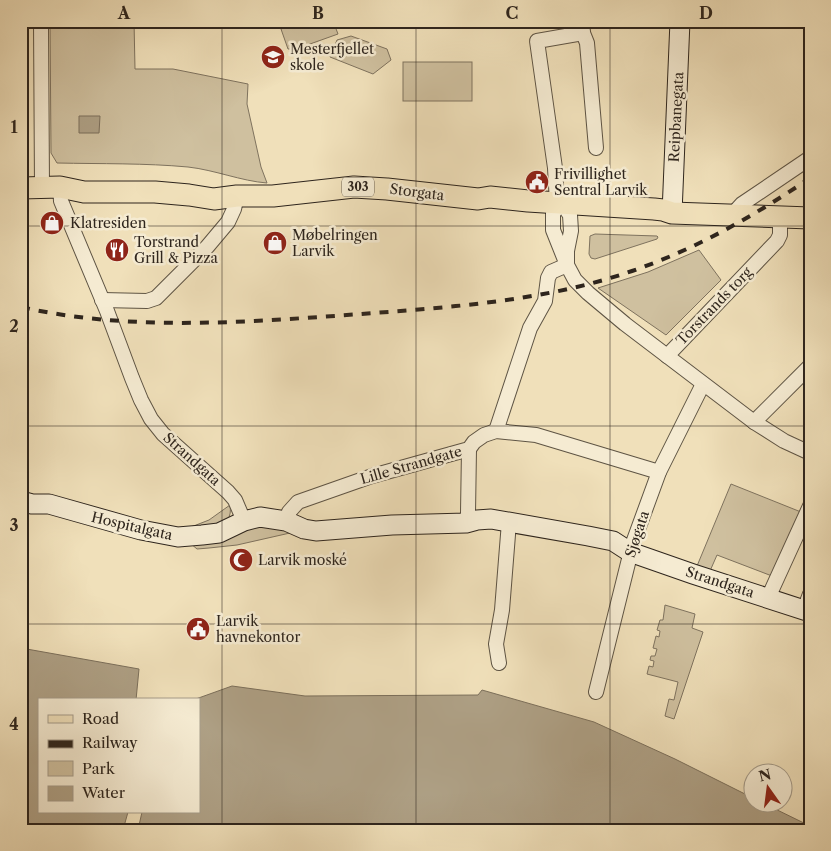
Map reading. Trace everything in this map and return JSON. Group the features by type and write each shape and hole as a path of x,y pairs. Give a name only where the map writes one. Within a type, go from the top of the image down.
{"main road":[{"name":"Reipbanegata","path":"672,213 680,21"},
{"name":"Storgata","path":"41,188 85,180 190,184 221,190 237,196 274,196 354,187 387,188 478,199 490,197 561,208 655,217 672,213 810,218"},
{"name":"Hospitalgata","path":"21,492 35,495 49,504"},
{"name":"Hospitalgata","path":"21,501 32,504 49,504 141,530 178,537 219,533 244,521"},
{"name":"Strandgata","path":"244,521 260,517 286,521 304,529 316,530 466,523 491,519 508,528 588,536 613,541 630,552 693,574 768,598 808,605"}],"street":[{"name":"Strandgata","path":"41,21 41,188 61,201 141,400 151,419 163,434 228,492 235,500 244,521"},
{"name":"Torstrands torg","path":"582,27 537,41 561,208 552,230 575,280 588,293 624,324 667,356 777,241 780,235 780,217"},
{"path":"582,27 587,43 596,148"},
{"path":"732,215 742,204 810,158"},
{"path":"102,300 148,301 156,298 207,247 228,222 237,196"},
{"path":"567,265 550,272 545,301 530,328 496,431 536,436 659,472"},
{"path":"667,356 754,422 810,453"},
{"path":"754,422 810,366"},
{"name":"Sjøgata","path":"596,692 630,552 659,472 703,384"},
{"name":"Lille Strandgate","path":"286,521 289,512 298,502 372,476 469,449 474,442 484,435 496,431"},
{"path":"466,523 468,512 469,449"},
{"path":"768,598 810,506"},
{"path":"499,663 496,644 502,610 508,528"}],"green space":[{"path":"50,21 134,21 135,69 173,69 248,84 247,104 261,167 267,183 188,167 139,164 57,163 51,153"},
{"path":"304,21 333,21 338,34 296,49 288,49 281,29"},
{"path":"351,36 387,49 391,60 373,74 330,57 337,40"},
{"path":"403,62 472,62 472,101 403,101"},
{"path":"595,234 658,237 657,239 595,259 591,258 589,254 590,236"},
{"path":"699,250 721,280 666,335 598,288 648,272"},
{"path":"731,484 801,512 772,576 717,555 710,571 697,566"},
{"path":"230,505 228,519 224,523 212,526 191,527 209,520"},
{"path":"256,524 288,530 290,533 237,545 209,548 197,549 190,543"},
{"path":"665,605 695,614 692,628 703,632 674,719 665,716 669,699 674,700 678,682 647,674 649,666 653,667 654,661 650,660 651,656 655,656 657,649 653,648 656,636 659,637 660,631 657,630 660,620 663,620"}],"water":[{"path":"79,116 100,116 99,133 79,133"},
{"path":"21,648 139,669 136,698 38,698 38,814 127,814 123,830 21,830"},
{"path":"232,686 305,696 478,695 482,690 594,722 744,794 744,814 785,814 810,826 810,830 138,830 142,814 200,814 200,698"}],"railway":[{"path":"21,307 105,320 191,323 276,320 395,311 464,305 532,296 599,281 679,253 746,218 810,178"}],"place":[{"name":"Mesterfjellet skole","path":"273,57"},
{"name":"Frivillighet Sentral Larvik","path":"537,182"},
{"name":"Klatresiden","path":"52,223"},
{"name":"Møbelringen Larvik","path":"275,243"},
{"name":"Torstrand Grill & Pizza","path":"117,250"},
{"name":"Larvik moské","path":"241,560"},
{"name":"Larvik havnekontor","path":"198,629"}]}
